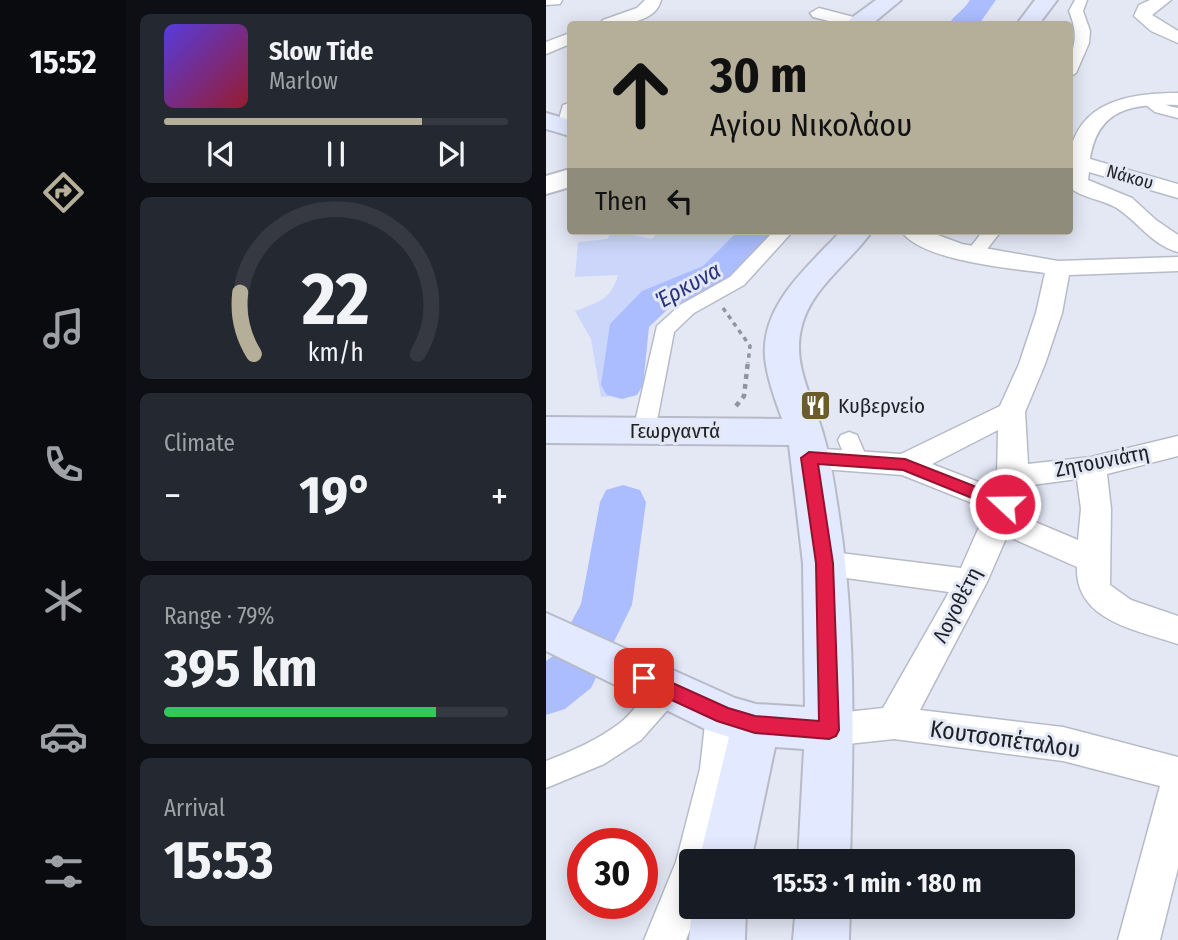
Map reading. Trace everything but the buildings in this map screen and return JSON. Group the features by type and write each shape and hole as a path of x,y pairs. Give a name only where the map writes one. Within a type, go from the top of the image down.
{"main road":[{"path":"862,21 890,0"},
{"path":"1030,21 1046,0"},
{"path":"824,849 829,730 824,563 807,445 783,358 783,331 791,312 806,290 854,235"},
{"name":"Γεωργαντά","path":"546,430 715,431 807,445"},
{"path":"546,631 668,690 740,720 829,730"},
{"path":"726,849 740,720"},
{"path":"718,940 719,919"},
{"path":"821,940 822,919"}],"street":[{"path":"546,0 554,0"},
{"path":"618,21 643,12 652,5 653,0"},
{"path":"807,21 833,0"},
{"path":"1073,66 1085,44 1085,33 1076,11 1081,0"},
{"path":"1164,1 1143,13 1161,29 1178,38"},
{"path":"820,13 848,21"},
{"path":"546,49 567,39"},
{"path":"1152,98 1152,102 1160,109 1178,113"},
{"path":"1178,99 1135,99 1106,110 1084,140 1079,158 1079,185 1124,203 1148,225 1178,245"},
{"name":"Νάκου","path":"1081,163 1178,191"},
{"path":"546,186 567,178"},
{"path":"644,431 664,330 671,320 737,281 780,235"},
{"path":"917,235 921,240 975,253 1058,268 1178,264"},
{"path":"975,253 989,235"},
{"path":"905,465 1011,412 1032,364 1049,313 1058,268"},
{"name":"Λογοθέτη","path":"894,723 971,582 1005,500 1014,442 1011,412"},
{"path":"807,445 853,451 905,465 1005,500 1093,560"},
{"name":"Ζητουνιάτη","path":"1005,500 1091,467 1178,446"},
{"path":"1091,467 1096,509 1094,586 1101,599 1115,608 1178,630"},
{"path":"824,563 971,582"},
{"path":"546,775 594,755 631,731 668,690"},
{"path":"699,849 719,769 740,720"},
{"name":"Κουτσοπέταλου","path":"829,730 894,723 1063,744 1178,774"},
{"path":"1139,940 1178,789"},
{"path":"665,940 679,905"}],"path":[{"path":"707,298 724,309 751,346 744,396 715,431"}],"shaded area":[{"path":"610,235 632,235 652,239 656,235 747,235 711,272 652,298 627,323 618,396 601,397 591,339 575,311 607,295 618,275 575,277 578,242 607,239"}],"waterway":[{"name":"Έρκυνα","path":"966,21 974,16 983,0"},
{"name":"Έρκυνα","path":"622,385 630,324 656,299 716,274 754,235"},
{"name":"Έρκυνα","path":"546,692 572,672 606,605 623,502"}],"place":[{"name":"Κυβερνείο","path":"815,406"}],"route":[{"path":"644,678 724,715 755,724 829,730 824,563 809,458 905,465 1005,504"}]}
